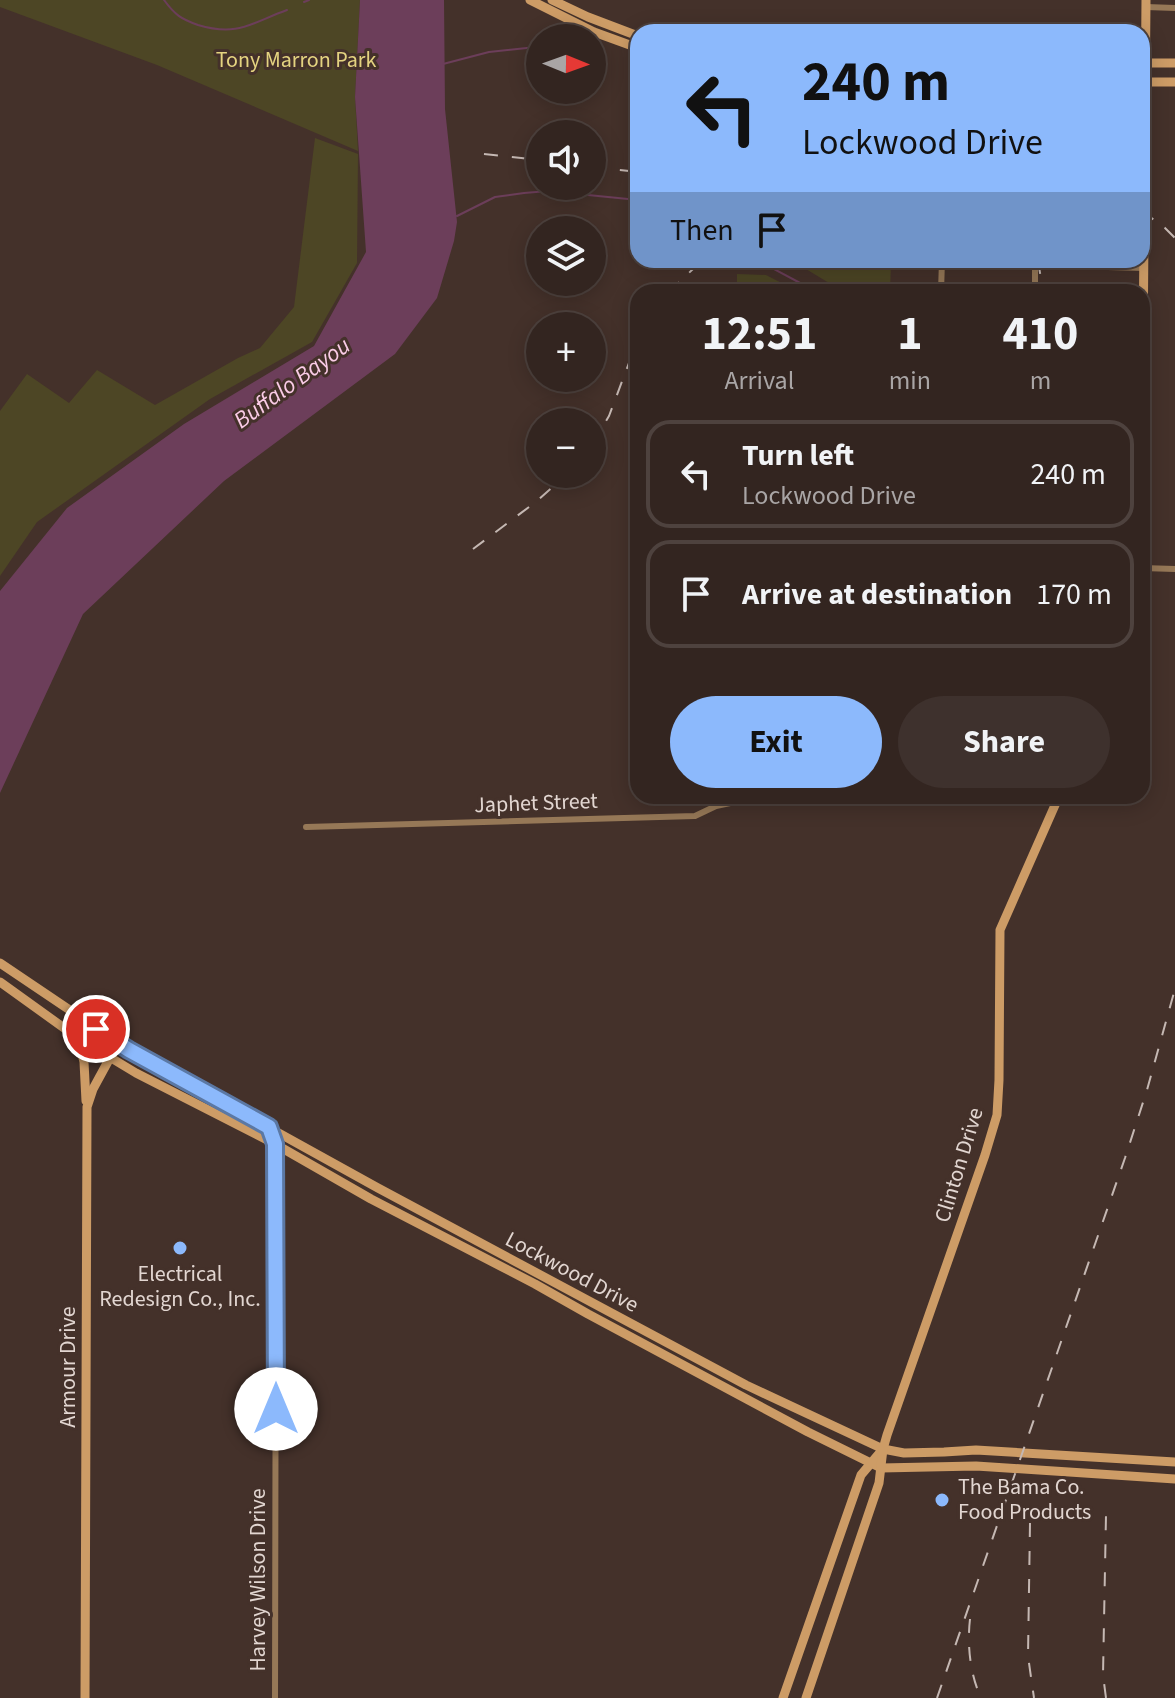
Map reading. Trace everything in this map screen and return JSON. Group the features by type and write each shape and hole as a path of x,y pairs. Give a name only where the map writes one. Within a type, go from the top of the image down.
{"main road":[{"path":"530,0 594,32 630,45"},
{"path":"552,0 630,33"},
{"path":"1145,24 1146,4"},
{"path":"1150,63 1175,63"},
{"path":"1150,82 1175,82"},
{"path":"1144,268 1144,284"},
{"name":"Clinton Drive","path":"806,1698 879,1483 876,1466 997,1115 1000,930 1055,804"},
{"name":"Lockwood Drive","path":"0,963 118,1043 378,1188 535,1284 876,1466 976,1466 1175,1479"},
{"name":"Lockwood Drive","path":"0,982 78,1038 136,1073 275,1144 371,1199 455,1236 774,1398 883,1449 904,1453 1023,1452 1175,1462"},
{"path":"78,1038 84,1062 87,1107"},
{"name":"Armour Drive","path":"85,1698 87,1107 93,1089 118,1043"},
{"path":"371,1199 378,1188"},
{"path":"683,1365 688,1354"},
{"path":"715,1382 721,1371"},
{"path":"768,1410 774,1398"},
{"name":"Clinton Drive","path":"783,1698 861,1475 876,1466"}],"street":[{"path":"1146,4 1175,8"},
{"path":"1150,568 1175,569"},
{"name":"Japhet Street","path":"306,827 695,816 723,804"},
{"name":"Harvey Wilson Drive","path":"269,1127 275,1144 275,1698"}],"green space":[{"name":"Tony Marron Park","path":"0,0 360,0 355,97 358,151 157,65 0,7"},
{"path":"315,138 358,154 357,263 312,342 210,399 37,522 0,576 0,411 27,374 69,403 97,370 155,405 260,348 294,307"},
{"path":"804,268 891,268 890,284 831,284"},
{"path":"737,274 766,275 783,284 737,284"}],"water":[{"name":"Buffalo Bayou","path":"360,0 444,0 445,109 457,222 437,298 395,354 224,481 83,614 0,793 0,591 67,508 184,424 314,346 366,252 355,97"}],"waterway":[{"path":"164,0 187,21 224,30 244,27 287,10"},
{"path":"304,2 309,0"},
{"path":"443,64 489,52 526,48"},
{"path":"457,216 495,197 524,193 548,191 630,199"},
{"path":"772,268 802,284"}],"railway":[{"path":"484,154 526,158"},
{"path":"606,169 630,171"},
{"path":"1150,217 1175,238"},
{"path":"677,284 694,268"},
{"path":"1039,268 1042,284"},
{"path":"606,421 630,360"},
{"path":"473,549 551,488"},
{"path":"937,1698 1125,1158 1175,989"},
{"path":"1106,1515 1103,1675 1106,1698"},
{"path":"1030,1523 1028,1656 1034,1698"},
{"path":"970,1619 970,1659 981,1698"}],"place":[{"name":"Electrical Redesign Co., Inc.","path":"180,1248"},
{"name":"The Bama Co. Food Products","path":"942,1500"}],"route":[{"path":"96,1029 269,1127 275,1144 276,1409"}]}
